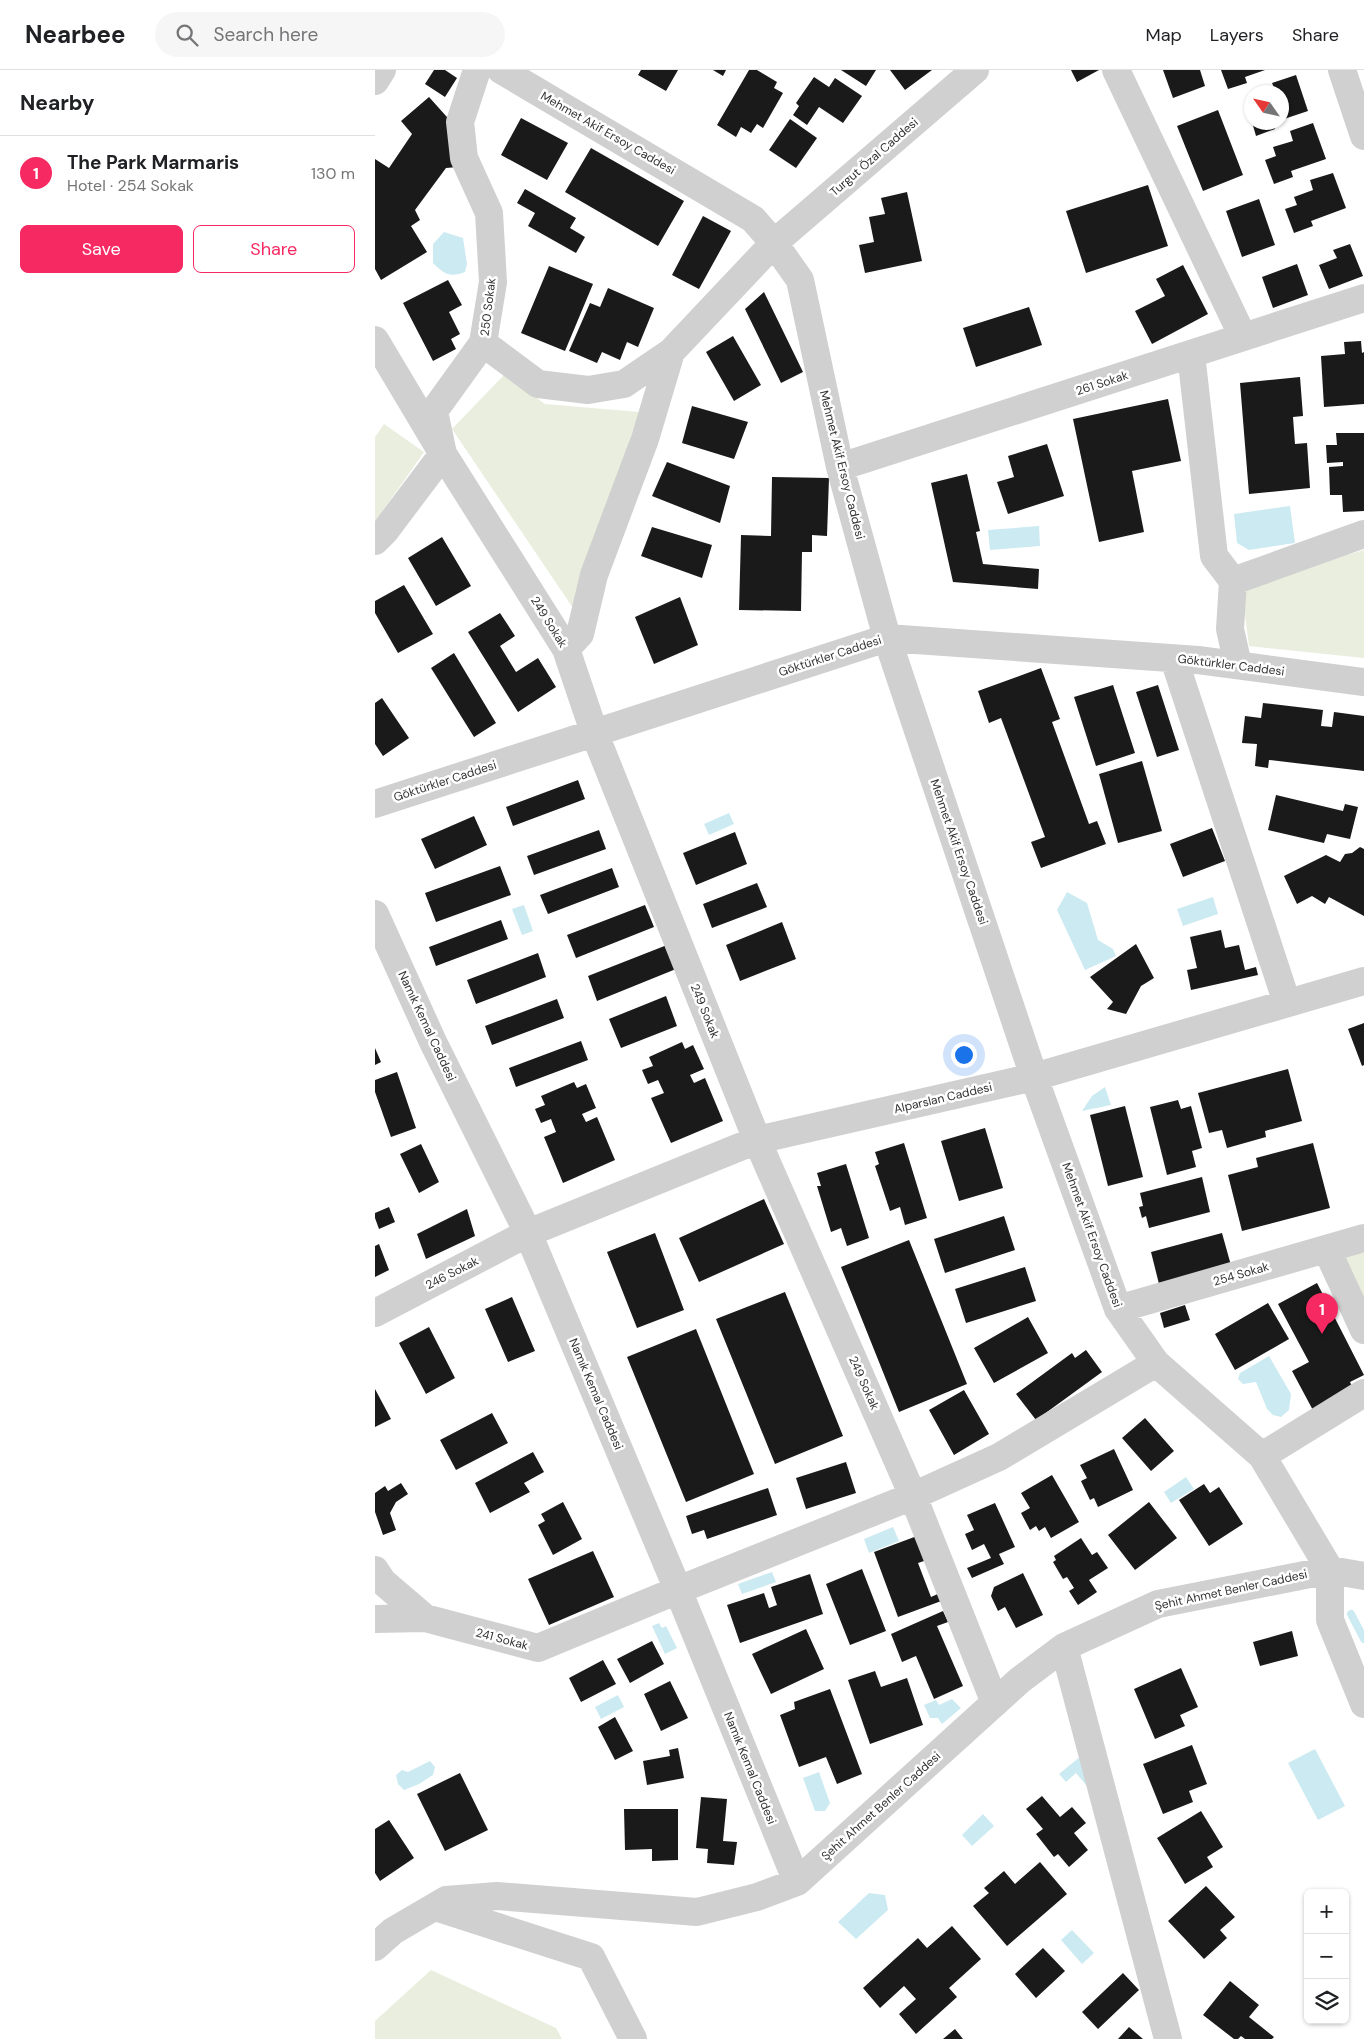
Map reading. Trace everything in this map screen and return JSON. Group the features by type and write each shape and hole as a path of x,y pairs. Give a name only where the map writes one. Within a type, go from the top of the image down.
{"street":[{"path":"375,81 382,70"},
{"name":"250 Sokak","path":"443,454 434,412 483,343 493,282 489,213 464,158 460,122 477,70"},
{"name":"Mehmet Akif Ersoy Caddesi","path":"501,70 753,219 774,243 800,280 840,467 887,638 1034,1077 1119,1309 1156,1363 1262,1456 1330,1570"},
{"name":"Turgut Özal Caddesi","path":"671,352 774,243 975,70"},
{"path":"1116,70 1243,337"},
{"path":"1342,70 1364,136"},
{"name":"261 Sokak","path":"840,467 1364,298"},
{"name":"249 Sokak","path":"375,340 443,454 566,649 594,732 757,1140 913,1496 995,1703"},
{"path":"483,343 538,384 588,390 625,384 671,352"},
{"path":"566,649 580,634 595,575 645,439 671,352"},
{"path":"1191,354 1214,556 1233,581 1230,629 1238,666"},
{"path":"375,541 385,531 443,454"},
{"path":"1233,581 1364,534"},
{"name":"Göktürkler Caddesi","path":"375,804 887,638 1174,659 1364,682"},
{"path":"1174,659 1287,1003"},
{"name":"Namık Kemal Caddesi","path":"375,914 433,1042 528,1233 678,1590 797,1882"},
{"name":"Alparslan Caddesi","path":"528,1233 757,1140 1034,1077 1364,981"},
{"name":"246 Sokak","path":"375,1313 528,1233"},
{"name":"254 Sokak","path":"1119,1309 1364,1238"},
{"path":"1327,1250 1364,1330"},
{"name":"241 Sokak","path":"375,1620 425,1618 539,1648 913,1496 999,1457 1156,1363"},
{"path":"1262,1456 1364,1393"},
{"path":"375,1570 383,1582 425,1618"},
{"path":"1330,1570 1330,1620 1364,1704"},
{"name":"Şehit Ahmet Benler Caddesi","path":"375,1947 393,1931 446,1900 497,1896 697,1912 757,1897 797,1882 1020,1680 1064,1647 1158,1604 1330,1570 1364,1576"},
{"path":"1064,1647 1167,2039"},
{"path":"435,1907 591,1957 633,2039"}],"green space":[{"path":"504,375 545,404 639,412 585,574 575,611 452,429"},
{"path":"384,424 424,452 375,522 375,437"},
{"path":"1364,550 1364,658 1249,646 1241,584"},
{"path":"1364,1246 1364,1303 1340,1253"},
{"path":"431,1970 556,2028 562,2039 375,2039 375,2021"}],"water":[{"path":"444,232 463,238 467,264 465,272 455,275 447,274 433,263 433,244"},
{"path":"1290,506 1295,543 1249,550 1237,543 1234,514"},
{"path":"1039,526 1040,546 990,550 988,530"},
{"path":"729,813 734,824 709,835 704,824"},
{"path":"1067,892 1087,903 1098,940 1113,949 1116,956 1085,970 1057,910"},
{"path":"1213,897 1218,914 1183,926 1177,909"},
{"path":"524,905 533,931 522,935 512,909"},
{"path":"1105,1087 1111,1105 1082,1111 1092,1096"},
{"path":"1269,1356 1291,1394 1289,1410 1281,1417 1273,1415 1267,1409 1256,1382 1243,1384 1238,1379 1240,1373"},
{"path":"1186,1477 1194,1489 1171,1503 1164,1492"},
{"path":"893,1527 899,1541 869,1553 864,1539"},
{"path":"772,1572 776,1582 742,1594 738,1584"},
{"path":"659,1623 662,1628 666,1626 677,1648 665,1654 652,1626"},
{"path":"618,1695 624,1707 601,1719 595,1707"},
{"path":"952,1699 961,1708 942,1724 938,1718 930,1718 924,1705 936,1700 939,1705"},
{"path":"1315,1749 1345,1806 1318,1820 1288,1763"},
{"path":"1081,1756 1099,1785 1086,1785 1076,1773 1066,1782 1059,1774"},
{"path":"430,1761 435,1767 433,1775 419,1784 404,1790 398,1784 396,1775 402,1770 408,1772"},
{"path":"819,1772 830,1803 825,1811 815,1811 803,1778"},
{"path":"983,1814 994,1826 972,1846 962,1835"},
{"path":"869,1893 885,1895 888,1910 856,1939 838,1922"},
{"path":"1072,1930 1094,1953 1082,1964 1061,1940"}],"building":[{"path":"434,70 445,70 457,78 445,97 425,84"},
{"path":"641,70 678,70 666,91 638,75"},
{"path":"713,70 726,70 723,76"},
{"path":"749,70 757,70 777,82 774,88 783,93 763,128 757,124 751,133 741,127 736,137 717,125"},
{"path":"841,70 876,70 866,86"},
{"path":"890,70 932,70 905,90"},
{"path":"1071,70 1099,70 1077,82"},
{"path":"1163,70 1200,70 1205,86 1173,98"},
{"path":"1221,70 1265,70 1245,77 1247,83 1228,89"},
{"path":"1296,75 1308,111 1289,117 1289,85 1273,85 1272,83"},
{"path":"814,77 829,87 835,78 862,96 843,123 819,107 807,125 793,115 799,106 796,103"},
{"path":"429,97 455,126 458,167 446,168 415,210 420,220 411,226 427,252 381,280 375,269 375,159 389,168 412,134 401,121"},
{"path":"1218,110 1243,175 1203,191 1177,126"},
{"path":"521,118 568,143 547,180 501,155"},
{"path":"790,119 817,138 796,168 769,150"},
{"path":"1313,123 1326,159 1291,171 1293,177 1274,184 1265,160 1276,156 1273,147 1293,141 1290,131"},
{"path":"1254,130 1272,130 1256,136"},
{"path":"591,148 684,201 658,246 565,192"},
{"path":"1333,173 1346,208 1311,221 1313,226 1294,233 1285,209 1297,205 1294,197 1313,190 1310,180"},
{"path":"1148,185 1168,246 1086,273 1066,211"},
{"path":"525,189 576,218 570,228 585,237 576,253 528,226 535,213 517,203"},
{"path":"907,192 922,261 865,273 859,245 874,242 869,217 885,214 881,198"},
{"path":"1259,199 1275,245 1242,257 1226,211"},
{"path":"703,216 731,231 699,289 672,275"},
{"path":"1350,244 1363,276 1329,289 1319,265 1337,258 1333,250"},
{"path":"1297,264 1308,295 1273,308 1262,277"},
{"path":"1183,265 1208,314 1152,344 1135,311 1165,296 1156,279"},
{"path":"549,266 593,284 565,351 521,333"},
{"path":"448,280 462,305 449,312 460,334 451,339 456,349 433,361 403,303"},
{"path":"608,288 654,308 638,347 627,342 620,360 602,352 597,363 569,351 590,303 600,307"},
{"path":"764,292 803,372 781,383 745,309"},
{"path":"1029,307 1042,345 976,367 963,328"},
{"path":"733,336 761,385 734,401 706,352"},
{"path":"1361,341 1362,353 1364,352 1364,404 1324,407 1321,356 1345,354 1344,342"},
{"path":"1300,377 1303,416 1293,417 1295,444 1307,443 1310,488 1249,494 1240,383"},
{"path":"1168,399 1181,461 1132,471 1144,532 1099,542 1073,419"},
{"path":"692,406 748,422 734,459 682,443"},
{"path":"1336,433 1364,433 1364,511 1343,512 1342,495 1330,495 1329,467 1343,466 1343,462 1327,463 1326,445 1337,445"},
{"path":"1047,444 1064,496 1008,514 997,482 1014,477 1008,456"},
{"path":"667,462 730,486 720,523 652,496"},
{"path":"967,474 980,531 976,532 983,564 1039,569 1038,589 953,582 931,483"},
{"path":"772,477 829,478 827,536 812,535 812,552 802,552 801,611 739,610 741,535 771,536"},
{"path":"652,527 712,545 702,578 641,556"},
{"path":"442,537 471,586 436,606 408,558"},
{"path":"404,585 433,634 398,653 375,613 375,601"},
{"path":"680,597 698,645 654,664 635,617"},
{"path":"500,613 515,636 500,646 516,672 538,658 556,687 518,712 468,632"},
{"path":"454,653 496,723 474,737 431,668"},
{"path":"1041,668 1060,719 1052,722 1089,824 1097,821 1106,844 1041,868 1031,842 1045,837 1001,718 989,723 978,691"},
{"path":"1113,685 1135,753 1096,766 1074,697"},
{"path":"1158,685 1179,750 1157,757 1136,692"},
{"path":"382,698 409,738 383,756 375,744 375,703"},
{"path":"1263,703 1323,710 1321,726 1332,727 1334,712 1364,716 1364,771 1269,760 1268,768 1255,766 1257,744 1242,743 1245,716 1261,718"},
{"path":"1142,761 1162,831 1118,843 1099,774"},
{"path":"578,780 585,799 513,826 506,807"},
{"path":"1276,795 1343,811 1345,804 1358,807 1350,839 1327,834 1324,843 1268,830"},
{"path":"474,816 487,845 435,869 421,839"},
{"path":"1212,828 1225,861 1183,877 1170,844"},
{"path":"599,830 606,849 534,875 527,856"},
{"path":"735,832 747,864 696,885 683,853"},
{"path":"1360,847 1364,849 1364,916 1329,897 1325,904 1312,896 1297,904 1284,876 1326,855 1340,862 1345,854 1352,853"},
{"path":"500,866 511,895 436,922 425,893"},
{"path":"612,868 619,887 548,914 540,895"},
{"path":"757,883 767,907 712,928 703,904"},
{"path":"645,905 654,927 576,958 567,935"},
{"path":"501,920 508,939 436,966 429,947"},
{"path":"782,922 796,959 740,981 726,945"},
{"path":"1221,930 1225,948 1239,945 1245,970 1256,967 1258,975 1191,990 1187,970 1197,968 1190,937"},
{"path":"1136,944 1154,978 1141,986 1126,1014 1107,1009 1113,1002 1090,977"},
{"path":"667,945 676,969 597,1001 588,976"},
{"path":"538,953 546,977 476,1004 467,980"},
{"path":"666,996 677,1026 621,1048 609,1019"},
{"path":"557,999 564,1018 492,1045 485,1026"},
{"path":"1364,1023 1364,1065 1362,1066 1348,1029"},
{"path":"581,1041 588,1060 516,1087 509,1068"},
{"path":"682,1042 685,1049 693,1045 704,1069 690,1075 694,1083 705,1078 723,1121 671,1143 651,1098 664,1093 658,1080 648,1084 642,1070 653,1066 649,1057"},
{"path":"375,1048 381,1062 375,1065"},
{"path":"1288,1069 1302,1121 1265,1131 1266,1137 1227,1148 1222,1130 1209,1133 1198,1093"},
{"path":"397,1072 416,1128 391,1137 375,1092 375,1080"},
{"path":"574,1082 577,1088 586,1084 596,1108 582,1114 586,1122 597,1117 615,1160 563,1183 544,1137 556,1132 551,1119 541,1123 535,1109 545,1105 541,1096"},
{"path":"1178,1100 1181,1109 1191,1106 1202,1148 1192,1151 1196,1167 1167,1175 1150,1107"},
{"path":"1125,1106 1143,1177 1108,1186 1090,1115"},
{"path":"985,1128 1003,1188 959,1201 941,1141"},
{"path":"904,1143 927,1218 905,1225 900,1207 890,1211 875,1166 879,1164 875,1152"},
{"path":"1313,1143 1330,1208 1242,1231 1228,1175 1258,1167 1256,1158"},
{"path":"421,1144 439,1182 419,1193 400,1154"},
{"path":"846,1164 869,1238 847,1246 841,1228 831,1232 817,1186 821,1186 817,1173"},
{"path":"1202,1177 1210,1212 1149,1228 1146,1216 1142,1218 1139,1207 1143,1206 1140,1193"},
{"path":"764,1199 784,1244 699,1282 679,1238"},
{"path":"389,1207 395,1222 379,1229 375,1213"},
{"path":"467,1209 475,1236 426,1259 417,1234"},
{"path":"1004,1216 1015,1250 945,1273 934,1239"},
{"path":"655,1233 684,1310 637,1328 607,1252"},
{"path":"1222,1233 1232,1269 1160,1288 1151,1252"},
{"path":"909,1240 967,1384 899,1412 841,1267"},
{"path":"379,1244 389,1270 375,1277 375,1246"},
{"path":"1025,1267 1036,1301 966,1323 955,1289"},
{"path":"1317,1283 1364,1375 1350,1382 1355,1393 1315,1414 1292,1371 1309,1362 1278,1304"},
{"path":"785,1292 843,1436 775,1464 716,1319"},
{"path":"512,1297 535,1351 508,1362 485,1309"},
{"path":"1268,1303 1289,1339 1235,1370 1215,1334"},
{"path":"1185,1305 1190,1320 1164,1328 1160,1313"},
{"path":"1028,1317 1048,1353 994,1383 974,1348"},
{"path":"429,1327 455,1378 426,1394 399,1343"},
{"path":"696,1329 754,1474 686,1502 627,1357"},
{"path":"1086,1350 1102,1372 1036,1420 1016,1394 1072,1353 1075,1358"},
{"path":"375,1389 391,1419 375,1427"},
{"path":"964,1390 989,1434 954,1455 929,1410"},
{"path":"492,1413 508,1443 456,1470 440,1440"},
{"path":"1145,1418 1174,1451 1151,1471 1122,1438"},
{"path":"1114,1449 1133,1490 1098,1507 1094,1498 1090,1500 1081,1481 1087,1478 1080,1465"},
{"path":"533,1452 544,1472 524,1483 530,1492 490,1513 475,1483"},
{"path":"846,1462 856,1493 806,1509 796,1478"},
{"path":"1052,1475 1079,1522 1051,1538 1045,1527 1039,1531 1036,1526 1030,1530 1021,1513 1030,1508 1021,1493"},
{"path":"401,1483 408,1494 396,1502 390,1513 396,1530 383,1535 375,1512 375,1493 385,1486 388,1491"},
{"path":"1204,1484 1210,1493 1219,1487 1243,1524 1209,1546 1179,1500"},
{"path":"768,1488 777,1515 707,1539 704,1530 692,1534 686,1516"},
{"path":"563,1502 582,1539 553,1555 538,1525 545,1521 541,1514"},
{"path":"1149,1502 1177,1538 1135,1570 1108,1535"},
{"path":"995,1503 1015,1547 999,1554 1004,1564 972,1578 967,1568 991,1558 984,1544 972,1550 965,1534 974,1530 967,1515"},
{"path":"917,1536 927,1560 918,1563 931,1597 942,1592 944,1600 898,1617 874,1552"},
{"path":"1081,1538 1092,1555 1097,1552 1108,1568 1089,1580 1097,1592 1078,1605 1069,1591 1074,1588 1067,1577 1063,1579 1053,1562 1056,1560 1054,1556"},
{"path":"593,1551 614,1597 549,1625 528,1579"},
{"path":"862,1569 886,1631 850,1645 826,1584"},
{"path":"1023,1573 1043,1615 1016,1628 1005,1607 998,1611 991,1596 994,1587"},
{"path":"810,1574 823,1614 740,1643 727,1605 764,1593 769,1608 777,1605 771,1587"},
{"path":"943,1611 948,1622 937,1626 963,1686 934,1699 916,1656 902,1662 891,1634"},
{"path":"806,1629 824,1669 771,1694 752,1654"},
{"path":"1292,1631 1298,1656 1260,1666 1253,1642"},
{"path":"652,1641 664,1664 630,1683 617,1659"},
{"path":"603,1660 616,1684 581,1702 569,1678"},
{"path":"1181,1668 1198,1707 1180,1715 1185,1726 1155,1739 1134,1689"},
{"path":"875,1671 881,1687 907,1678 923,1725 870,1744 848,1680"},
{"path":"670,1681 688,1718 661,1731 644,1694"},
{"path":"830,1689 862,1774 837,1784 826,1757 799,1767 780,1715 795,1709 794,1702"},
{"path":"615,1717 633,1751 615,1760 598,1727"},
{"path":"1192,1745 1207,1784 1189,1791 1193,1802 1163,1814 1143,1764"},
{"path":"678,1748 684,1778 647,1785 643,1761 670,1756 669,1750"},
{"path":"460,1773 488,1830 445,1851 417,1794"},
{"path":"1042,1796 1060,1817 1072,1807 1086,1823 1074,1833 1088,1850 1069,1867 1058,1854 1054,1857 1036,1834 1043,1829 1026,1809"},
{"path":"701,1797 727,1799 723,1841 737,1842 734,1865 707,1863 708,1849 696,1848"},
{"path":"624,1809 678,1809 678,1860 652,1861 652,1849 625,1850"},
{"path":"1201,1811 1223,1847 1207,1857 1213,1867 1185,1884 1157,1838"},
{"path":"389,1820 414,1858 380,1881 375,1873 375,1829"},
{"path":"1040,1862 1067,1894 1007,1946 973,1906 989,1893 984,1888 1004,1871 1015,1884"},
{"path":"1206,1886 1235,1917 1220,1930 1227,1938 1204,1959 1168,1921"},
{"path":"952,1926 981,1959 949,1988 957,1997 916,2034 899,2014 916,1999 904,1986 880,2008 863,1988 918,1938 927,1948"},
{"path":"1043,1948 1065,1971 1036,1998 1015,1974"},
{"path":"1123,1973 1139,1990 1098,2029 1082,2012"},
{"path":"1230,1981 1259,2005 1249,2017 1274,2037 1272,2039 1245,2039 1241,2036 1238,2039 1234,2039 1203,2015"},
{"path":"1129,2027 1143,2039 1118,2039"},
{"path":"955,2029 963,2039 943,2039"}],"waterway":[{"path":"1351,1614 1364,1639"}],"place":[{"name":"The Park Marmaris","path":"1322,1334"}]}
